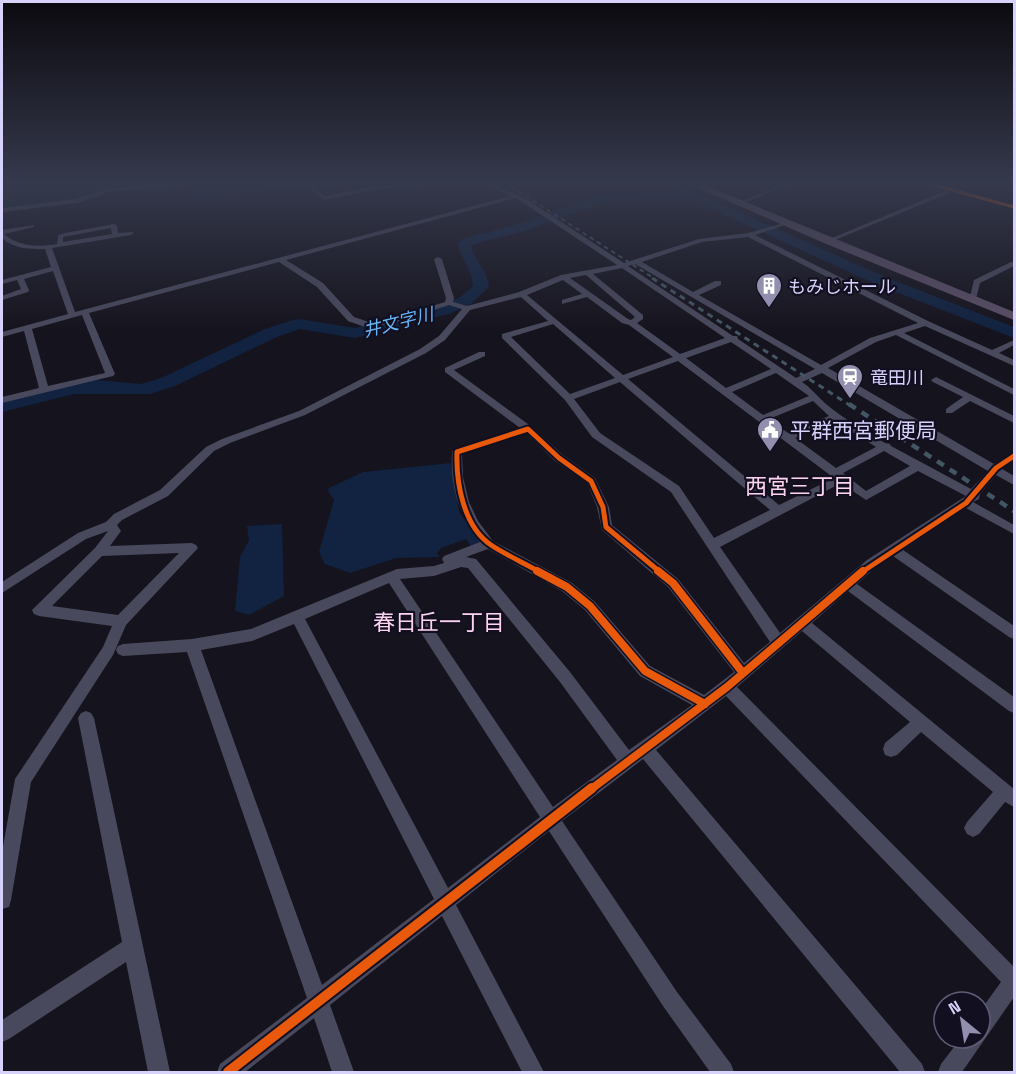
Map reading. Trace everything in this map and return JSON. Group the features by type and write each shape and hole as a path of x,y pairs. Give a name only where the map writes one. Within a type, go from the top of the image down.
{"highway":[{"path":"805,232 1014,316"}],"street":[{"path":"3,239 18,232"},
{"path":"2,332 386,232"},
{"path":"571,232 734,338 811,392 837,416 971,499 1014,530"},
{"path":"282,261 320,285 351,318 368,325 387,322 450,304 464,308 522,294 564,277 637,262 701,240 760,232"},
{"path":"828,241 850,232"},
{"path":"3,239 48,247 131,233"},
{"path":"751,235 925,323 1014,363"},
{"path":"48,247 72,315"},
{"path":"438,259 450,304"},
{"path":"637,262 996,468 1014,481"},
{"path":"972,299 977,282 1014,264"},
{"path":"2,282 56,268"},
{"path":"587,272 640,317 632,323"},
{"path":"564,277 632,323 866,496 918,466"},
{"path":"2,298 25,290 20,278"},
{"path":"692,295 718,283"},
{"path":"522,294 552,322 778,511"},
{"path":"565,302 589,294"},
{"path":"2,588 82,536 110,525 118,517 164,493 210,449 225,441 302,413 423,351 442,338 464,308"},
{"path":"2,400 110,374 84,312"},
{"path":"552,322 506,336 568,398 596,435 675,489 779,643"},
{"path":"795,381 873,340 925,323"},
{"path":"27,327 44,390"},
{"path":"896,332 1014,392"},
{"path":"568,398 734,338"},
{"path":"993,353 1014,342"},
{"path":"482,354 448,370 528,429 559,458 591,481 603,507 606,527 673,583 743,673"},
{"path":"724,392 778,369"},
{"path":"936,380 1014,420"},
{"path":"761,419 814,397"},
{"path":"949,411 968,398"},
{"path":"787,438 837,416"},
{"path":"528,429 457,452 457,476 462,501 481,535 489,544 567,587 590,606 645,671 705,704"},
{"path":"712,544 778,511 886,446"},
{"path":"228,1072 446,904 552,818 727,687 892,549 971,499 996,468 1014,456"},
{"path":"110,525 115,531 99,551 39,610 121,621"},
{"path":"341,589 395,568 424,565 489,544"},
{"path":"2,900 23,779 102,660 121,621 192,548 99,551"},
{"path":"892,549 1014,633"},
{"path":"123,650 192,645 252,635 401,573 434,571 461,562 472,563 565,677 628,762"},
{"path":"392,577 670,999 723,1072"},
{"path":"849,585 1014,706"},
{"path":"297,616 533,1072"},
{"path":"802,623 1009,795 973,828"},
{"path":"192,645 343,1072"},
{"path":"727,687 1014,980 992,1012"},
{"path":"86,718 159,1072"},
{"path":"891,749 921,722"},
{"path":"645,749 914,1072"},
{"path":"2,1032 133,946"},
{"path":"949,1072 965,1050"}],"water":[{"path":"451,463 459,512 481,542 472,548 466,539 441,548 437,553 440,557 396,558 350,573 325,564 319,552 334,500 327,489 363,472"},
{"path":"282,524 284,596 249,615 235,611 240,557 249,540 247,526"}],"waterway":[{"name":"井文字川","path":"2,406 74,388 97,386 143,390 168,382 271,333 299,324 355,333 443,310 465,301 481,287 479,275 464,245 469,241 505,232"},
{"name":"竜田川","path":"774,232 879,280 1014,333"}],"railway":[{"path":"582,232 655,279"},
{"path":"652,278 851,406"},
{"path":"849,404 1014,511"}],"cycle path":[{"path":"705,704 645,671 590,606 567,587 489,544 474,524 463,502 458,477 457,452 528,429 559,458 591,481 603,507 606,527 673,583 743,673"},
{"path":"228,1072 552,818 727,687 871,564 966,503 996,468 1014,456"}],"place":[{"name":"もみじホール","path":"769,309"},
{"name":"竜田川","path":"850,400"},
{"name":"平群西宮郵便局","path":"770,453"}],"district":[{"name":"西宮三丁目","path":"800,486"},
{"name":"春日丘一丁目","path":"439,622"}]}
